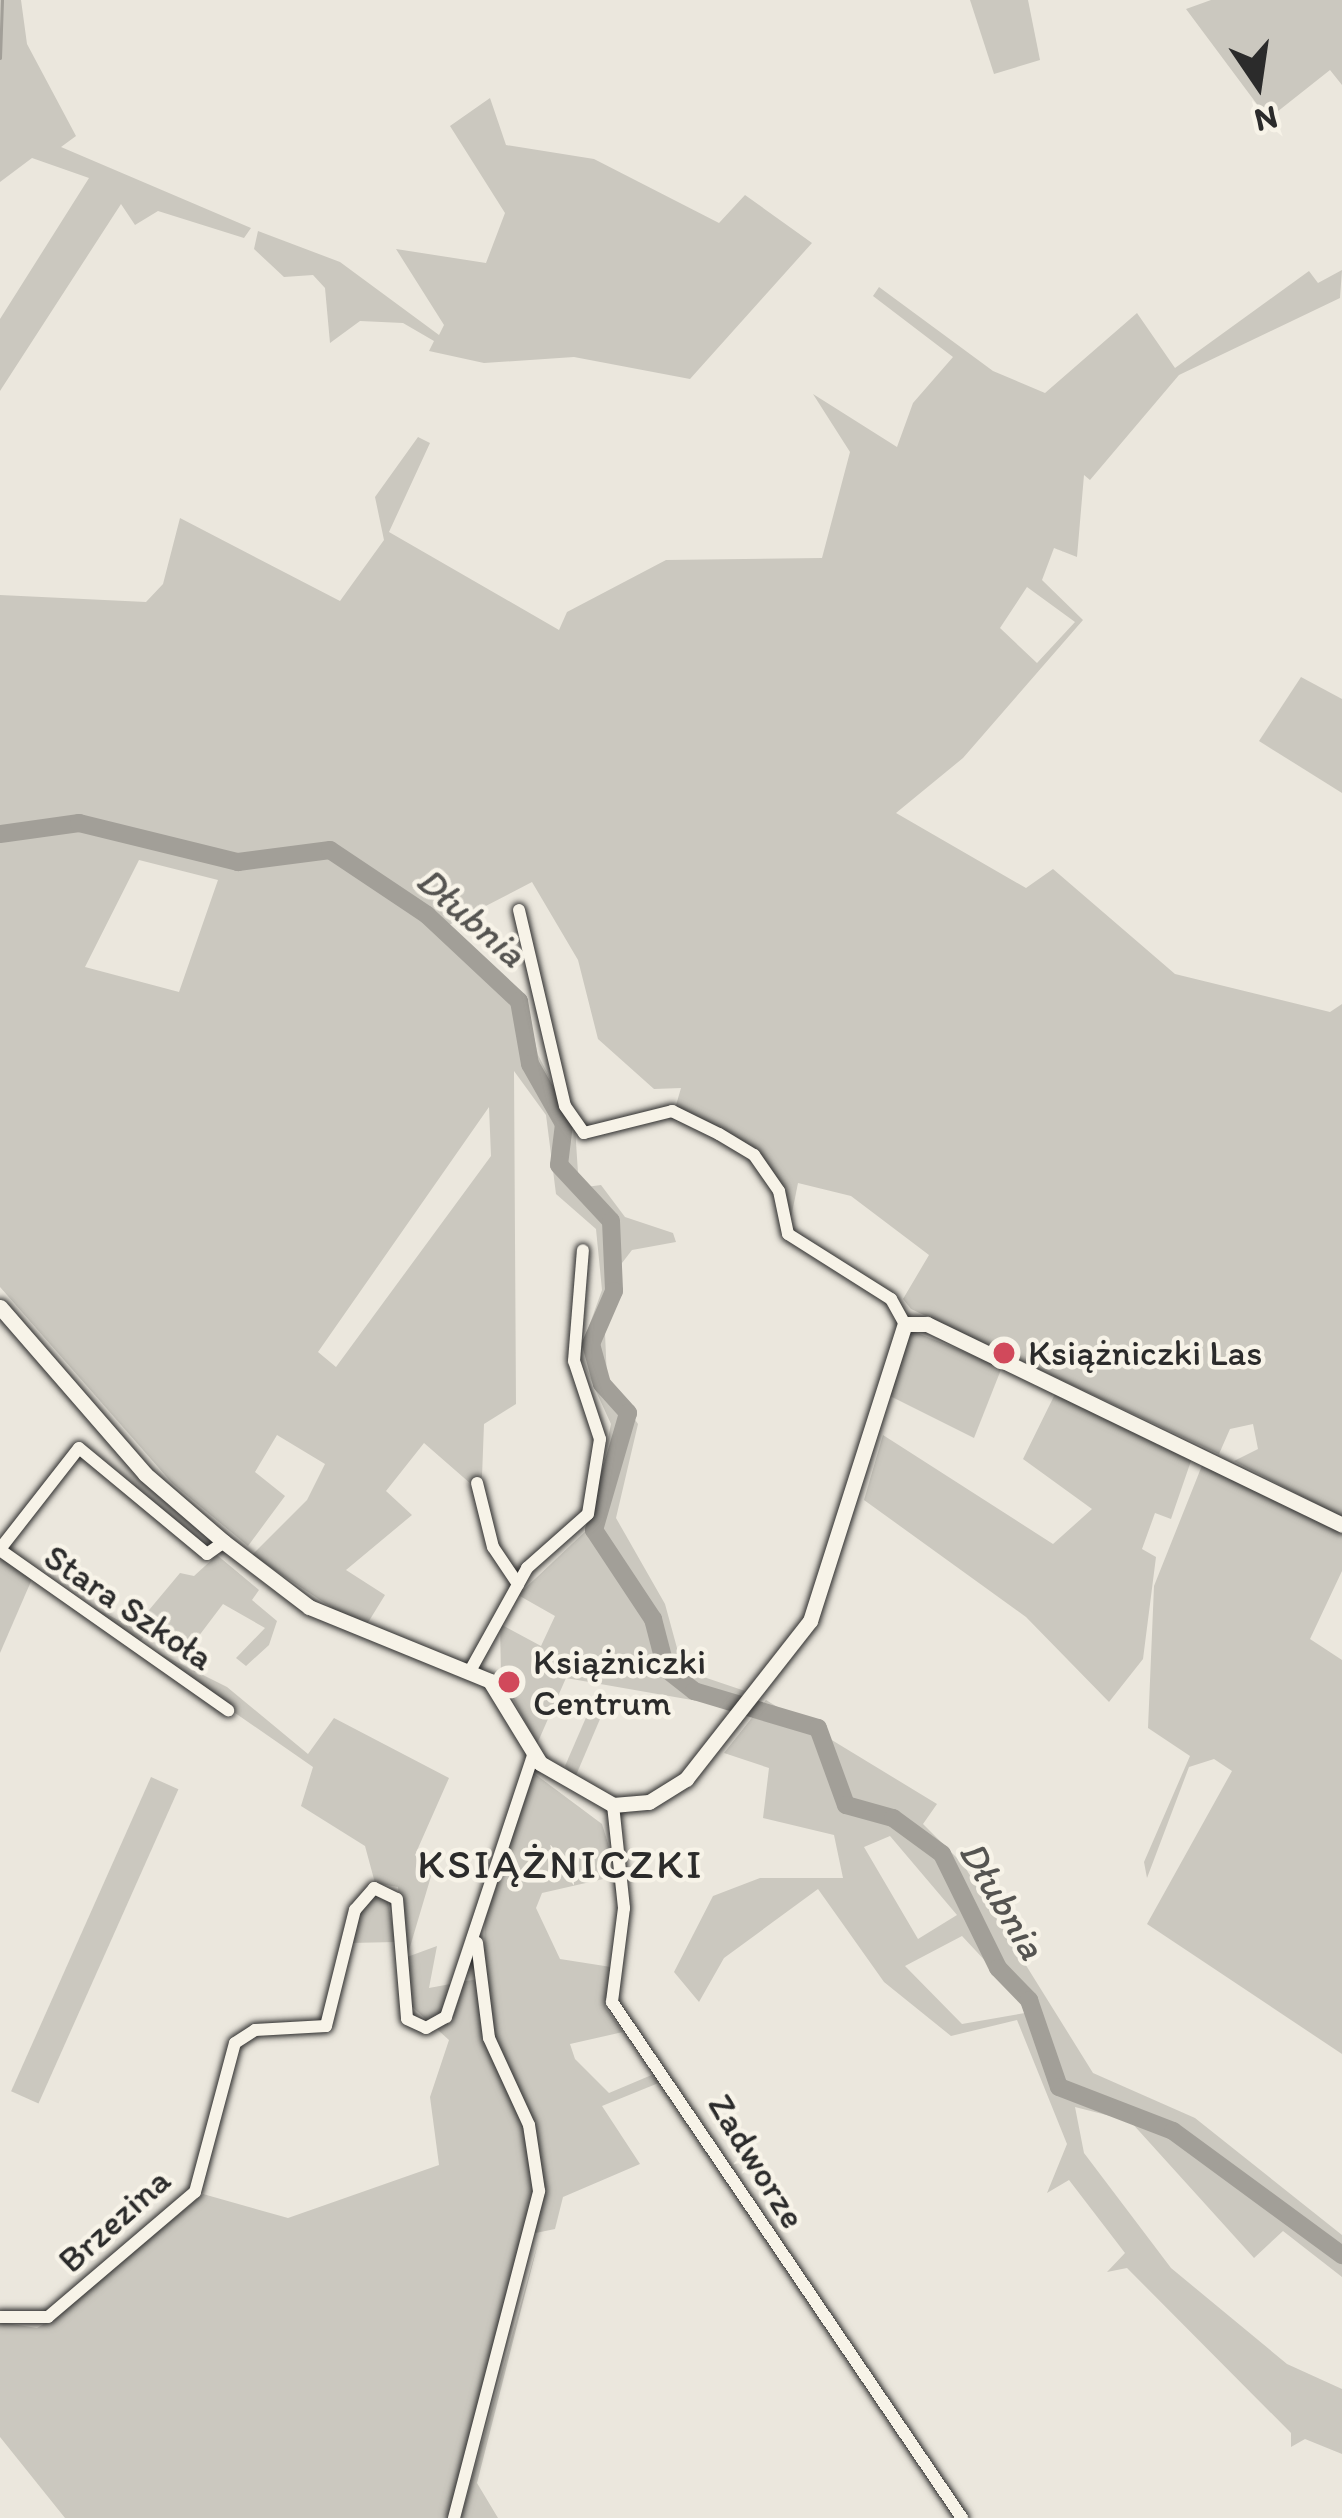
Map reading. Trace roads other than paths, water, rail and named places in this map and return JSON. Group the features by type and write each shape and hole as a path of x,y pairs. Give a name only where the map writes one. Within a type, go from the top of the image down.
{"street":[{"path":"0,1307 146,1474 309,1607 470,1671 500,1690 533,1756 613,1805 670,1792 756,1690 817,1606 905,1324 891,1299 788,1234 754,1155 719,1134 672,1111 584,1133 546,1040 519,910"},
{"path":"470,1671 518,1584 578,1529 599,1469 596,1410 574,1361 583,1250"},
{"path":"905,1324 927,1324 1342,1525"},
{"name":"Stara Szkoła","path":"224,1542 207,1554 79,1448 0,1550 228,1710"},
{"path":"477,1483 493,1547 518,1584"},
{"name":"Brzezina","path":"0,2317 48,2317 195,2192 235,2044 255,2030 326,2026 364,1896 383,1887 397,1900 403,2002 415,2026 446,2017 476,1936 482,1886 533,1756"},
{"name":"Zadworze","path":"613,1805 625,1908 612,2002 962,2518"},
{"path":"454,2518 495,2355 524,2270 539,2159 489,2038 476,1936"}],"waterway":[{"path":"0,58 2,0"},
{"name":"Dłubnia","path":"0,834 79,823 238,862 330,850 427,915 519,1001 530,1064 564,1124 559,1165 611,1221 614,1291 591,1344 602,1384 628,1413 594,1530 653,1619 666,1669 694,1691 818,1728 846,1805 893,1818 942,1854 998,1968 1029,2000 1059,2087 1173,2131 1342,2255"}],"place":[{"name":"Książniczki Las","path":"1004,1353"},
{"name":"Książniczki Centrum","path":"509,1682"}],"district":[{"name":"KSIĄŻNICZKI","path":"561,1864"}]}
